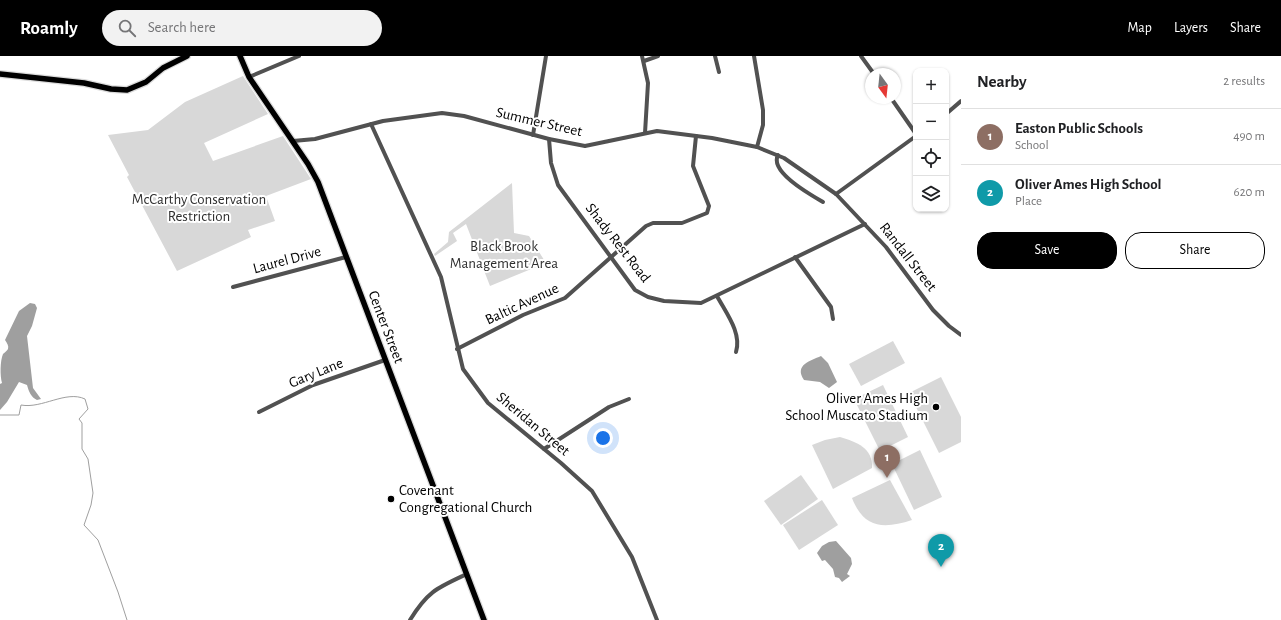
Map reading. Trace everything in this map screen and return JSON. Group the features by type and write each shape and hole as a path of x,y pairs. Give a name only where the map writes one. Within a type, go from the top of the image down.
{"main road":[{"path":"0,74 80,82 111,89 127,90 141,85 163,68 187,56"},
{"name":"Center Street","path":"240,56 249,77 293,141 318,182 484,620"}],"street":[{"path":"249,77 299,56"},
{"path":"533,134 545,56"},
{"path":"642,56 648,83 645,133"},
{"path":"644,61 658,56"},
{"path":"715,56 720,72"},
{"path":"754,56 763,110 763,125 757,147"},
{"path":"861,56 870,68"},
{"path":"949,111 961,101"},
{"path":"895,104 913,131"},
{"name":"Summer Street","path":"293,141 315,139 371,124 422,115 452,114 549,139 585,146 657,131 696,136 757,147 778,155 836,194"},
{"name":"Sheridan Street","path":"371,124 441,277 454,326 457,349 463,369 488,403 592,491 632,557 657,620"},
{"name":"Baltic Avenue","path":"457,349 523,315 565,298 588,279 636,234 653,223 689,222 709,210 707,199 693,166 696,136"},
{"path":"836,194 913,137"},
{"name":"Shady Rest Road","path":"549,139 551,163 558,185 636,290 648,297 683,303 701,303 866,224"},
{"path":"778,155 777,162 781,171 801,189 823,202"},
{"name":"Randall Street","path":"836,194 866,224 886,247 933,310 949,326 961,335"},
{"name":"Laurel Drive","path":"233,287 346,257"},
{"path":"795,257 831,307 833,318"},
{"path":"717,296 737,336 738,344 736,352"},
{"name":"Gary Lane","path":"259,412 313,384 385,360"},
{"path":"544,449 609,407 629,399"},
{"path":"410,620 428,595 439,587 467,574"}],"green space":[{"name":"McCarthy Conservation Restriction","path":"243,76 268,114 204,143 213,161 283,136 311,179 266,196 275,221 248,230 251,237 177,271 127,177 129,175 108,135 148,130 185,102"},
{"name":"Black Brook Management Area","path":"512,183 514,233 529,236 546,263 490,286 466,224 453,233 457,241 435,256 434,254 448,242 449,232"},
{"path":"893,341 905,363 861,386 849,364"},
{"name":"Oliver Ames High School Muscato Stadium","path":"941,377 961,417 961,442 939,453 909,393"},
{"path":"883,385 908,437 880,451 854,399"},
{"path":"840,437 863,447 870,455 872,468 833,489 812,445 825,440"},
{"path":"920,450 942,497 914,510 892,464"},
{"path":"801,475 818,499 781,525 764,501"},
{"path":"890,480 912,520 892,525 876,524 862,516 852,498"},
{"path":"822,500 838,525 799,550 783,525"}],"shaded area":[{"path":"30,303 35,304 37,308 32,326 27,336 33,388 41,399 35,399 30,394 27,385 19,382 7,402 0,410 0,384 2,383 1,360 3,354 8,348 8,344 5,340 19,311"},
{"path":"821,356 828,363 837,382 829,388 820,382 804,380 801,375 802,367 805,364"},
{"path":"836,541 851,558 852,564 847,574 850,576 842,582 839,578 835,577 833,569 825,560 822,561 817,553 822,546 829,542"}],"waterway":[{"path":"0,415 19,415 21,405 29,406 70,397 85,399 88,409 79,419 82,423 82,449 88,459 93,493 91,505 84,525 98,540 127,620"}],"place":[{"name":"Oliver Ames High School Muscato Stadium","path":"936,407"},
{"name":"Easton Public Schools","path":"887,478"},
{"name":"Covenant Congregational Church","path":"391,499"},
{"name":"Oliver Ames High School","path":"941,567"}]}
